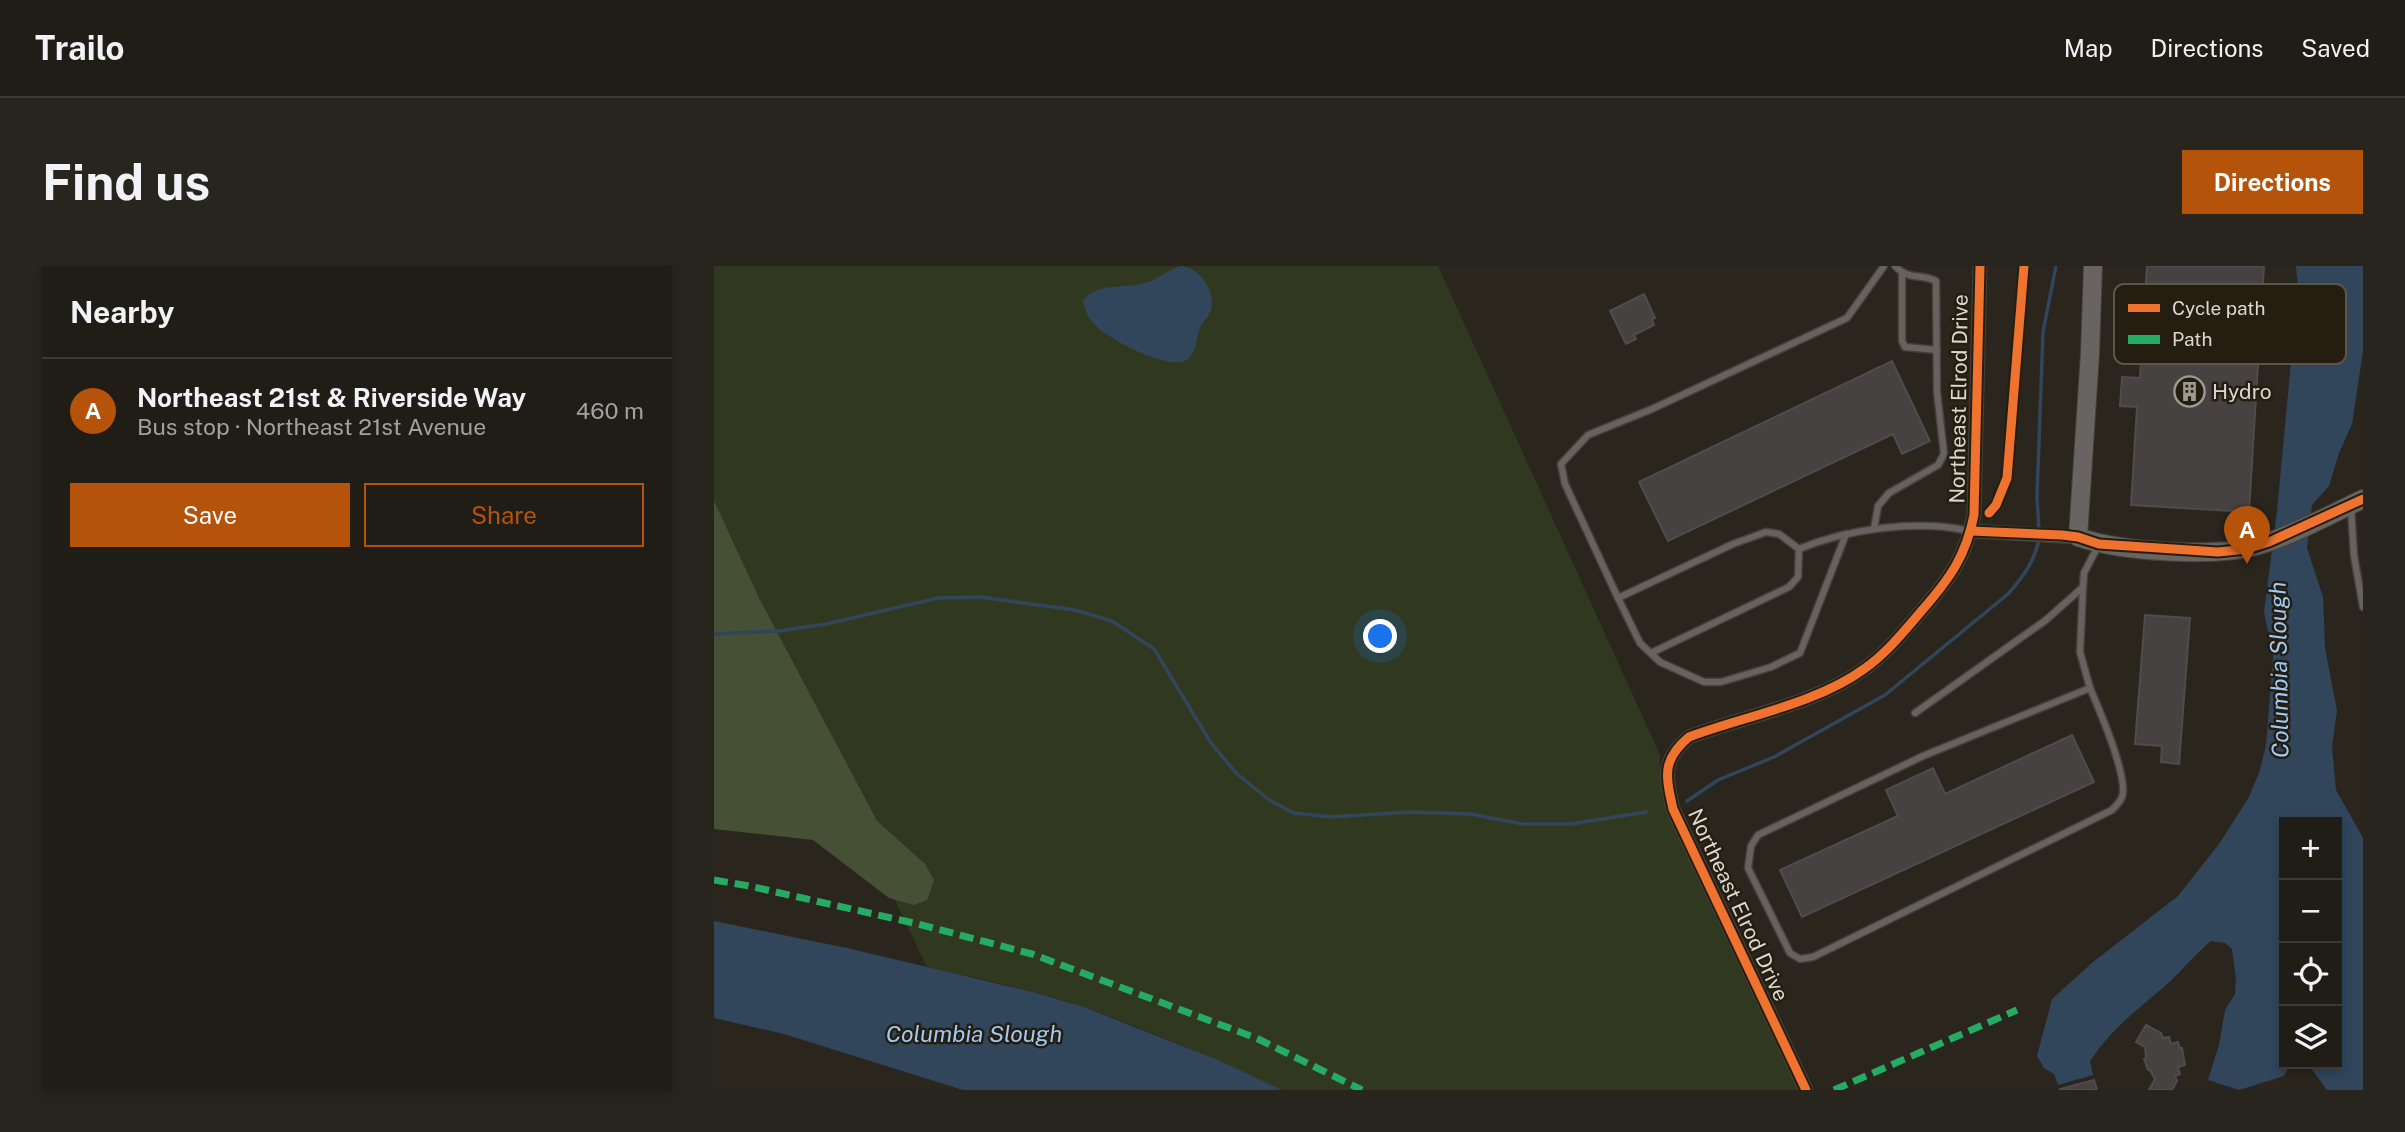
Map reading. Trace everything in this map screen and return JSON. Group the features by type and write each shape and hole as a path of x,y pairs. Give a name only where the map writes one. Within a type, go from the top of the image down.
{"street":[{"name":"Northeast Elrod Drive","path":"1806,1090 1673,809 1668,787 1669,762 1674,752 1689,737 1820,693 1871,664 1892,645 1947,581 1965,550 1974,515 1980,266"},
{"path":"2070,536 2090,353 2093,266"},
{"path":"1971,531 2070,536 2099,544 2202,552 2236,550 2269,542 2353,504"}],"lane":[{"path":"1846,534 1800,653 1771,667 1721,682 1703,682 1660,662 1640,643 1565,484 1561,464 1588,435 1652,410 1847,318 1884,266"},
{"path":"1874,529 1878,506 1889,493 1938,465 1944,454 1937,392 1936,281 1902,274 1895,266"},
{"path":"1902,274 1902,341 1905,347 1937,350"},
{"path":"2353,504 2354,556 2363,607"},
{"path":"1799,549 1825,538 1874,529 1949,526 1971,531"},
{"path":"1618,598 1733,544 1766,532 1779,534 1799,549"},
{"path":"2090,688 1923,756 1758,835 1751,846 1748,868 1790,953 1800,959 1814,957 2112,810 2122,796 2122,779 2080,652 2084,573 2099,544"},
{"path":"1651,653 1789,587 1798,577 1799,549"},
{"path":"2354,556 2363,552"},
{"path":"1915,713 2046,621 2083,587"}],"green space":[{"path":"714,266 1438,266 1660,755 1663,791 1681,842 1799,1090 1282,1090 1184,1046 1084,1007 1026,990 927,967 714,524"},
{"path":"714,501 760,600 877,821 925,864 934,880 927,900 914,905 889,898 813,840 714,829"}],"water":[{"path":"1181,266 1194,271 1205,281 1212,302 1210,313 1201,326 1195,348 1188,359 1169,362 1126,346 1102,331 1087,314 1083,301 1095,291 1145,283"},
{"path":"2296,266 2363,266 2363,351 2352,424 2339,453 2329,486 2312,505 2307,548 2323,597 2325,648 2337,711 2332,747 2336,790 2363,838 2363,1090 2327,1090 2312,1069 2342,1069 2342,817 2279,817 2279,1069 2288,1069 2284,1076 2239,1090 2208,1080 2219,1045 2225,1010 2235,994 2236,979 2232,949 2225,943 2211,941 2106,1040 2090,1061 2093,1075 2058,1085 2054,1074 2044,1068 2037,1056 2052,999 2093,962 2178,896 2219,844 2249,797 2260,770 2266,745 2273,657 2264,612 2291,364 2346,364 2346,284 2298,284"},
{"name":"Columbia Slough","path":"714,921 847,948 1033,992 1084,1007 1218,1060 1282,1090 963,1090 784,1034 714,1018"}],"building":[{"name":"Hydro","path":"2147,266 2264,266 2263,284 2146,284"},
{"path":"1644,294 1655,318 1652,319 1654,325 1634,335 1636,339 1626,344 1610,311"},
{"path":"1892,361 1930,441 1902,454 1893,434 1668,541 1639,482"},
{"name":"Hydro","path":"2141,364 2258,364 2249,512 2131,505 2137,407 2120,406 2122,377 2140,378"},
{"path":"2145,615 2190,618 2179,764 2161,762 2162,746 2135,744"},
{"path":"2072,735 2094,782 1802,917 1780,870 1898,816 1886,790 1933,768 1945,794"},
{"path":"2146,1025 2161,1033 2163,1038 2169,1037 2171,1044 2178,1042 2182,1048 2185,1065 2178,1067 2180,1074 2175,1076 2177,1081 2172,1090 2149,1090 2155,1079 2144,1059 2145,1047 2136,1042"},
{"path":"2094,1080 2097,1090 2060,1090 2060,1089"}],"waterway":[{"path":"2039,531 2037,496 2043,332 2056,266"},
{"path":"1687,801 1718,780 1774,757 1885,695 2008,594 2032,561 2039,538"},
{"path":"714,634 779,631 826,624 938,598 980,597 1075,610 1112,621 1154,649 1211,743 1236,773 1269,800 1294,813 1331,817 1410,812 1471,814 1522,824 1571,824 1646,812"}],"marked path":[{"path":"714,880 918,924 1032,954 1256,1038 1362,1090"},
{"path":"1834,1090 2017,1010"}],"cycle path":[{"path":"1806,1090 1673,809 1668,770 1674,753 1689,737 1802,700 1845,681 1864,669 1896,640 1950,575 1967,542 1974,515 1980,266"},
{"path":"1989,513 1996,505 2007,478 2024,266"},
{"path":"1971,531 2062,535 2099,544 2218,552 2247,549 2269,542 2363,499"}],"place":[{"name":"Hydro","path":"2189,392"},
{"name":"Northeast 21st & Riverside Way","path":"2247,564"}]}
